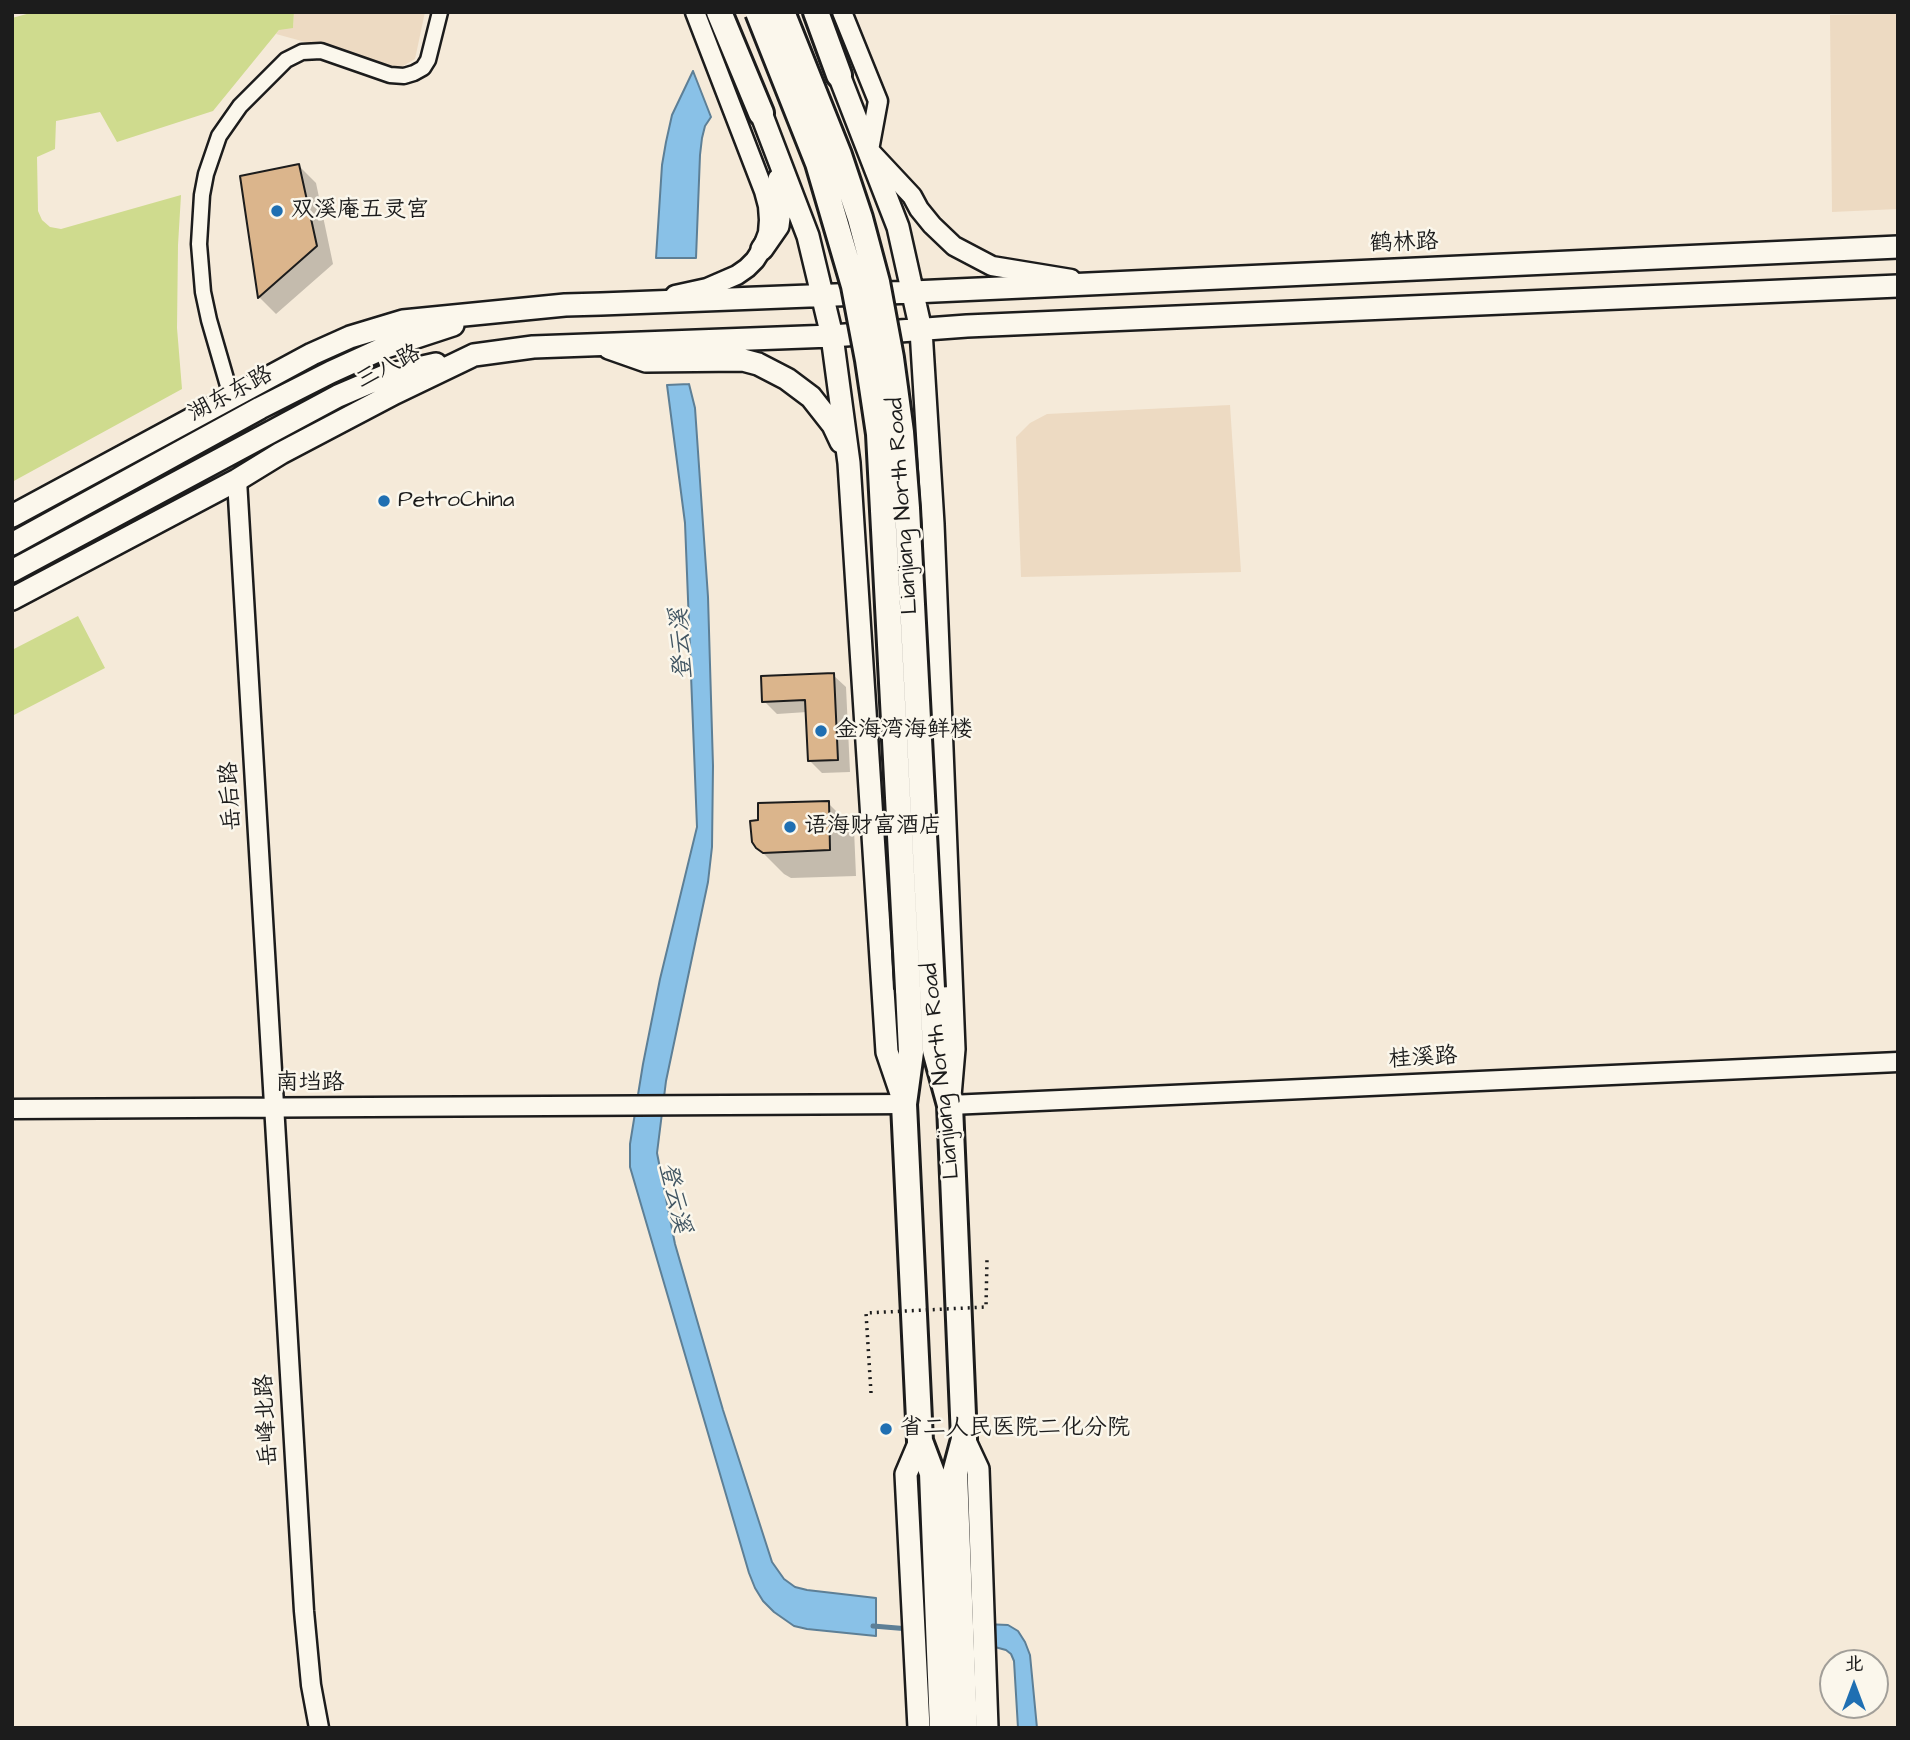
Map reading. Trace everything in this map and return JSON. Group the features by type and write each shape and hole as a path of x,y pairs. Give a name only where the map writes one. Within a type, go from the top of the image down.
{"highway":[{"path":"719,12 761,113"},
{"name":"Lianjiang North Road","path":"758,12 818,163 854,286 879,434 920,988 950,1105 964,1439 955,1473 947,1567 942,1728"},
{"name":"Lianjiang North Road","path":"782,12 839,155 860,218 877,282 901,432 907,508 920,988 904,1104 920,1441 932,1473 947,1567 965,1728"},
{"path":"816,12 839,75"}],"main road":[{"path":"839,75 898,227 921,330 933,524 954,1049 950,1105"},
{"path":"761,113 808,236 832,336 849,463 887,1052 904,1104"},
{"path":"762,249 778,226 782,194 774,146"},
{"name":"鹤林路","path":"823,296 1898,247"},
{"name":"三八路","path":"12,599 237,480 281,453 474,355 533,347 832,336 967,326 1898,286"},
{"name":"三八路","path":"12,516 312,354 370,330 403,321 565,305 823,296"},
{"name":"湖东东路","path":"12,544 260,408 358,358 485,314"},
{"path":"597,344 646,361 743,360 768,368 811,397 833,425 849,463"},
{"path":"12,571 338,396 387,375 474,355"},
{"path":"964,1439 978,1469 987,1728"},
{"path":"919,1728 906,1474 920,1441"}],"street":[{"path":"230,397 209,320 201,279 199,244 204,184 219,136 248,97 286,60 302,52 321,51 390,75 404,76 423,68 428,60 440,12"},
{"path":"646,302 707,288 726,280 755,260 768,233 768,206 695,12"},
{"path":"842,12 878,101 869,150 912,196 919,209 944,238 973,257 992,265 1102,284"},
{"name":"岳后路","path":"237,480 275,1108"},
{"name":"桂溪路","path":"950,1105 1898,1062"},
{"name":"南垱路","path":"12,1109 904,1104"},
{"name":"岳峰北路","path":"275,1108 304,1611 311,1685 319,1728"}],"path":[{"path":"871,1393 866,1312 986,1307 987,1259"}],"shaded area":[{"path":"294,12 425,12 415,59 403,66 393,66 276,34 280,29 293,27"},
{"path":"1898,14 1898,209 1832,212 1830,15"},
{"path":"1230,405 1241,572 1021,577 1016,437 1030,423 1047,414"}],"green space":[{"path":"34,12 294,12 293,28 279,30 213,111 117,142 100,112 56,121 55,149 37,157 38,211 42,220 50,227 61,229 181,195 177,328 182,389 12,482 12,18"},
{"path":"78,616 105,668 12,716 12,650"}],"water":[{"path":"693,71 711,117 705,126 700,155 696,258 656,258 666,142 672,115"},
{"path":"689,384 695,408 708,597 713,766 712,847 708,882 666,1081 657,1153 675,1244 723,1410 772,1562 784,1579 795,1587 876,1598 876,1636 794,1626 774,1612 755,1588 630,1167 630,1144 643,1064 660,979 697,827 685,523 667,385"},
{"path":"984,1624 1008,1625 1018,1631 1025,1642 1030,1655 1037,1728 1018,1728 1014,1661 1006,1650 991,1646"}],"building":[{"name":"双溪庵五灵宫","path":"299,164 317,246 258,298 240,176"},
{"name":"金海湾海鲜楼","path":"834,673 838,760 808,761 805,700 762,702 761,676"},
{"name":"语海财富酒店","path":"829,801 830,850 763,853 752,842 750,821 758,820 758,803"}],"waterway":[{"name":"登云溪","path":"873,1626 909,1629"}],"place":[{"name":"双溪庵五灵宫","path":"277,211"},
{"name":"PetroChina","path":"384,501"},
{"name":"金海湾海鲜楼","path":"821,731"},
{"name":"语海财富酒店","path":"790,827"},
{"name":"省二人民医院二化分院","path":"886,1429"}]}
